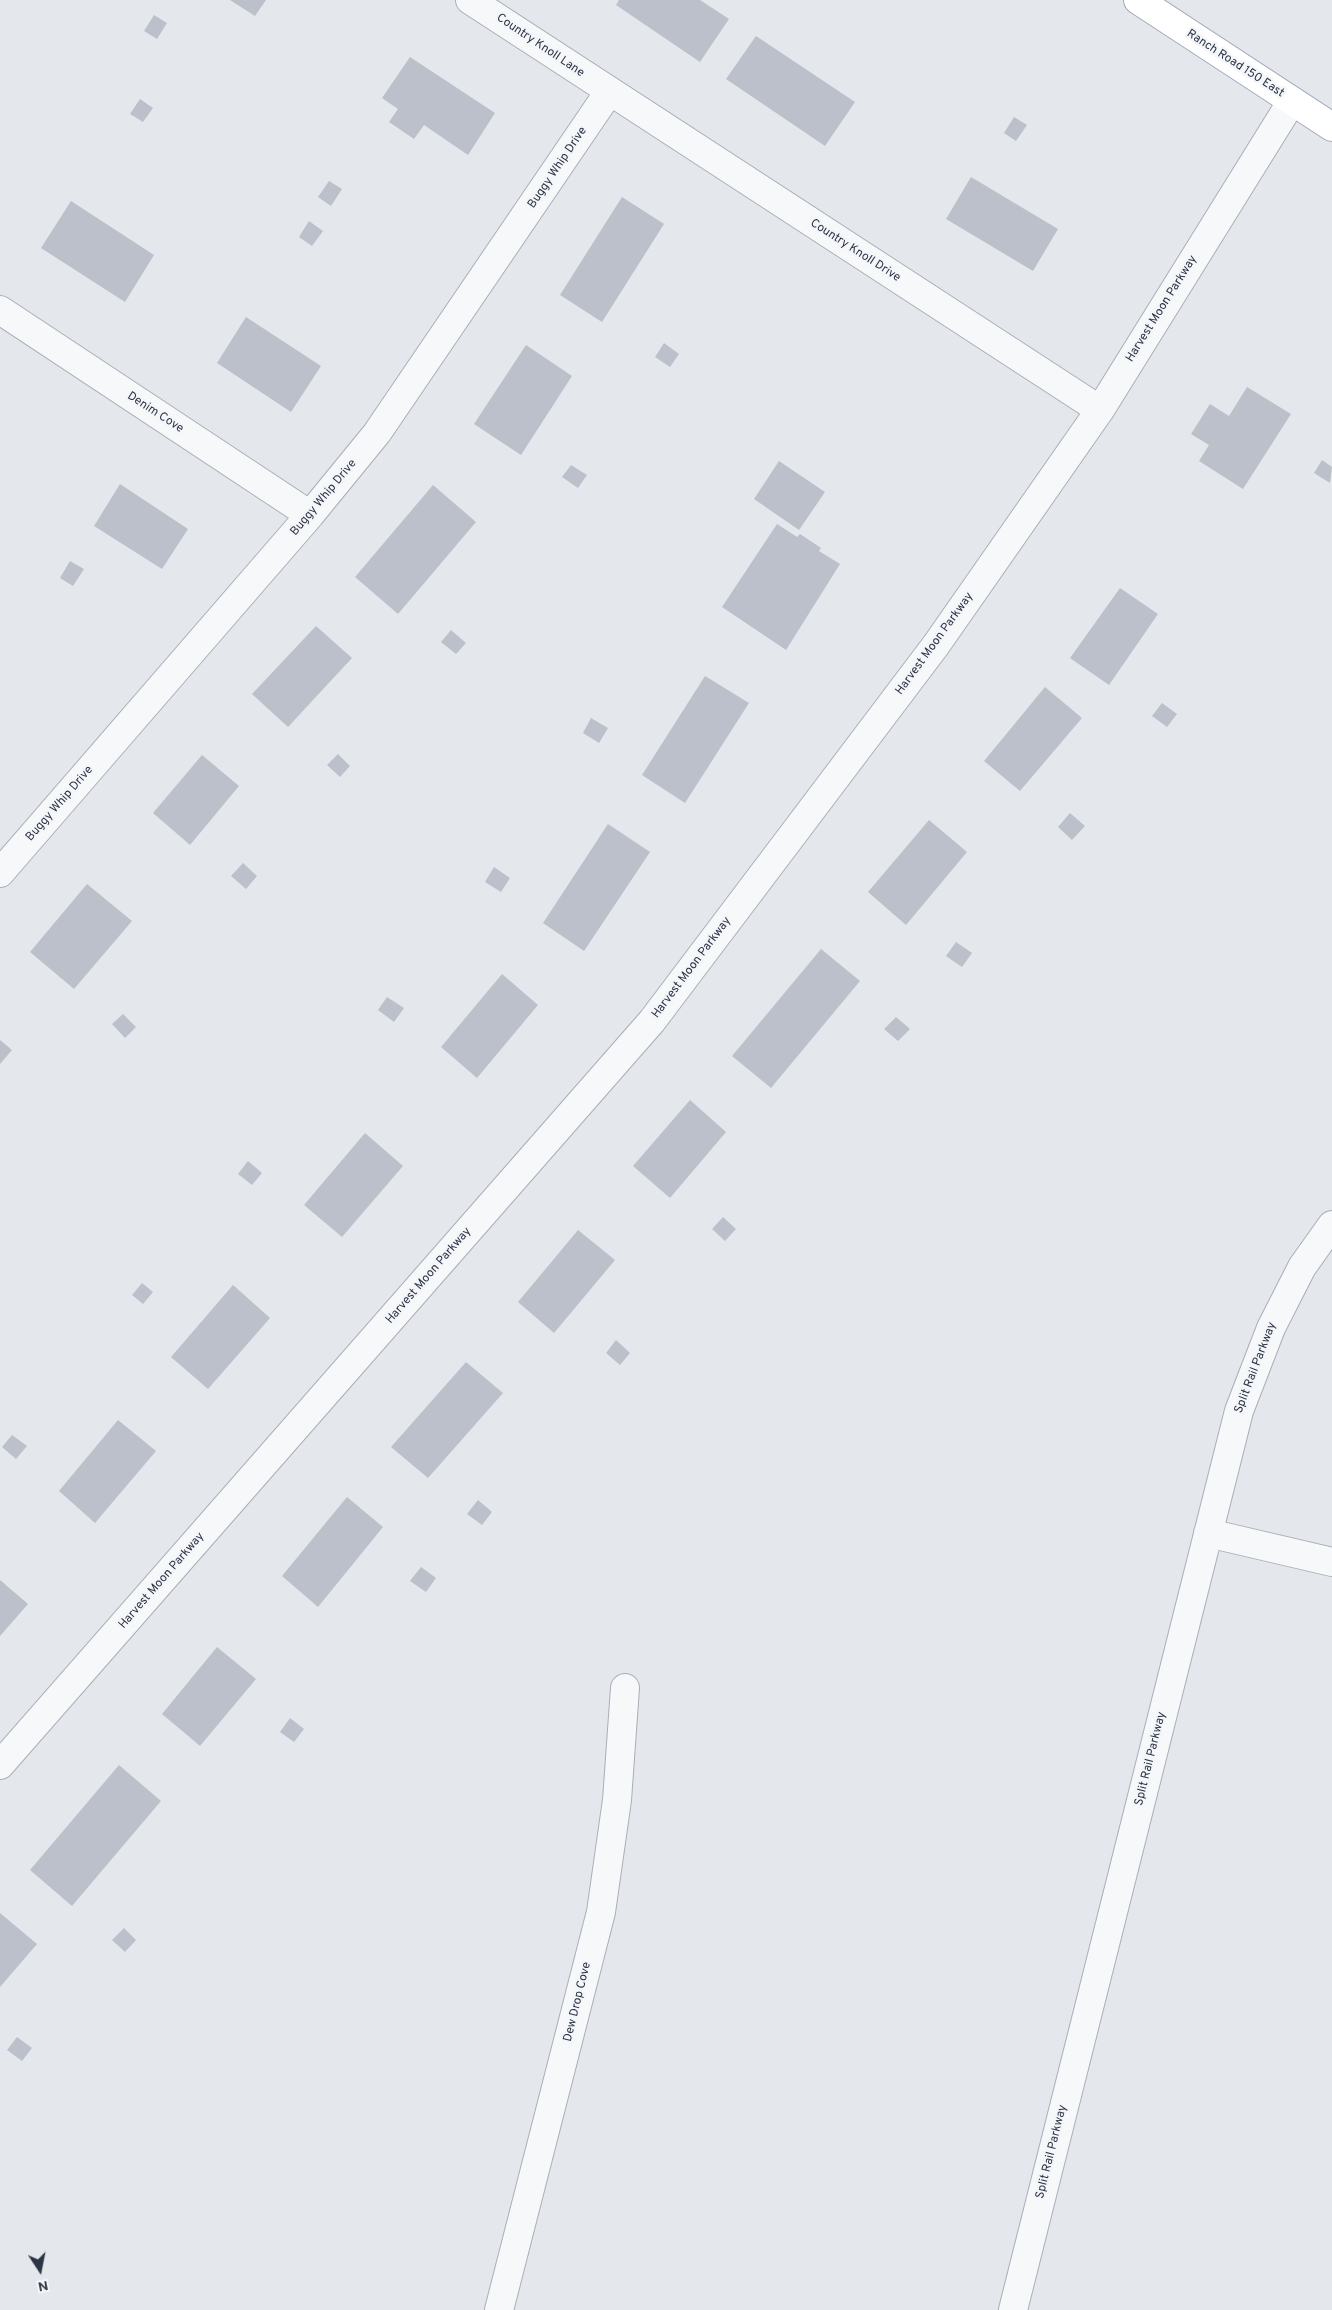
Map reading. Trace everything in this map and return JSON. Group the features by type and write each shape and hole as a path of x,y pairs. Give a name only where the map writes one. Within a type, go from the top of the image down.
{"main road":[{"name":"Ranch Road 150 East","path":"1138,0 1332,127"}],"street":[{"name":"Country Knoll Lane","path":"470,0 609,92"},
{"name":"Country Knoll Drive","path":"609,92 1100,410"},
{"name":"Buggy Whip Drive","path":"0,873 310,515 377,433 609,92"},
{"name":"Harvest Moon Parkway","path":"0,1765 652,1021 936,645 1100,410 1292,101"},
{"name":"Denim Cove","path":"0,310 310,515"},
{"name":"Split Rail Parkway","path":"1012,2310 1239,1410 1271,1328 1302,1267 1332,1225"},
{"path":"1208,1533 1332,1562"},
{"name":"Dew Drop Cove","path":"499,2310 601,1912 617,1800 625,1688"}],"building":[{"path":"230,0 266,0 255,16"},
{"path":"619,0 700,0 729,19 700,62 616,5"},
{"path":"154,15 167,23 157,39 144,31"},
{"path":"756,36 855,102 825,146 726,79"},
{"path":"410,57 495,113 468,155 424,125 414,139 389,122 398,109 382,98"},
{"path":"140,99 153,108 143,122 130,114"},
{"path":"1014,117 1027,125 1016,141 1004,133"},
{"path":"971,177 1058,229 1033,271 946,219"},
{"path":"329,181 342,189 331,206 318,197"},
{"path":"622,197 664,224 602,322 560,295"},
{"path":"71,201 154,255 125,302 41,248"},
{"path":"309,221 323,231 312,246 299,237"},
{"path":"246,317 321,366 291,412 217,363"},
{"path":"664,343 679,354 670,367 655,357"},
{"path":"526,345 572,376 521,455 474,424"},
{"path":"1247,387 1291,414 1243,489 1199,461 1209,445 1191,434 1210,404 1229,416"},
{"path":"1322,460 1332,467 1330,483 1314,473"},
{"path":"779,461 825,492 799,530 754,499"},
{"path":"571,465 587,475 578,488 562,477"},
{"path":"120,484 188,529 162,569 94,526"},
{"path":"433,485 476,522 398,614 355,577"},
{"path":"777,524 797,537 800,534 821,548 819,551 840,564 786,650 722,607"},
{"path":"70,561 84,569 73,586 60,578"},
{"path":"1120,588 1158,614 1109,685 1070,658"},
{"path":"316,626 352,658 288,727 252,694"},
{"path":"451,630 466,643 456,654 441,642"},
{"path":"705,676 749,703 685,803 642,775"},
{"path":"1045,687 1082,718 1020,791 984,761"},
{"path":"1162,703 1177,714 1167,727 1152,716"},
{"path":"591,718 608,728 599,743 583,733"},
{"path":"338,754 350,766 340,777 327,765"},
{"path":"202,755 239,786 190,845 153,813"},
{"path":"1070,813 1085,826 1072,840 1058,827"},
{"path":"929,820 967,852 906,925 868,892"},
{"path":"608,824 650,852 584,951 543,923"},
{"path":"243,863 257,876 246,889 231,876"},
{"path":"494,867 510,878 501,892 485,882"},
{"path":"87,884 132,921 74,989 30,952"},
{"path":"956,942 972,953 962,967 946,956"},
{"path":"821,949 860,981 771,1088 732,1056"},
{"path":"502,974 538,1005 477,1078 441,1047"},
{"path":"387,997 404,1008 394,1022 378,1010"},
{"path":"123,1014 136,1027 125,1038 112,1024"},
{"path":"896,1017 910,1029 898,1041 884,1029"},
{"path":"0,1040 12,1050 0,1064"},
{"path":"690,1100 726,1132 670,1198 633,1166"},
{"path":"365,1133 403,1166 342,1237 304,1205"},
{"path":"248,1161 262,1173 252,1185 238,1174"},
{"path":"723,1217 736,1229 725,1241 712,1229"},
{"path":"578,1230 615,1260 554,1333 518,1302"},
{"path":"142,1283 153,1292 143,1304 132,1295"},
{"path":"233,1285 270,1318 208,1389 171,1357"},
{"path":"616,1340 630,1353 620,1365 606,1353"},
{"path":"466,1362 503,1393 428,1478 391,1447"},
{"path":"118,1420 156,1451 95,1523 59,1491"},
{"path":"12,1435 27,1446 16,1459 2,1447"},
{"path":"347,1497 383,1527 318,1607 282,1576"},
{"path":"478,1500 492,1512 482,1525 467,1514"},
{"path":"421,1567 436,1578 426,1592 410,1581"},
{"path":"0,1580 28,1604 0,1636"},
{"path":"217,1647 256,1679 200,1746 162,1714"},
{"path":"290,1718 304,1729 294,1742 280,1732"},
{"path":"119,1765 161,1801 72,1906 30,1870"},
{"path":"0,1913 37,1944 0,1987"},
{"path":"124,1928 136,1940 125,1952 112,1940"},
{"path":"17,2037 32,2048 22,2061 7,2050"}]}
